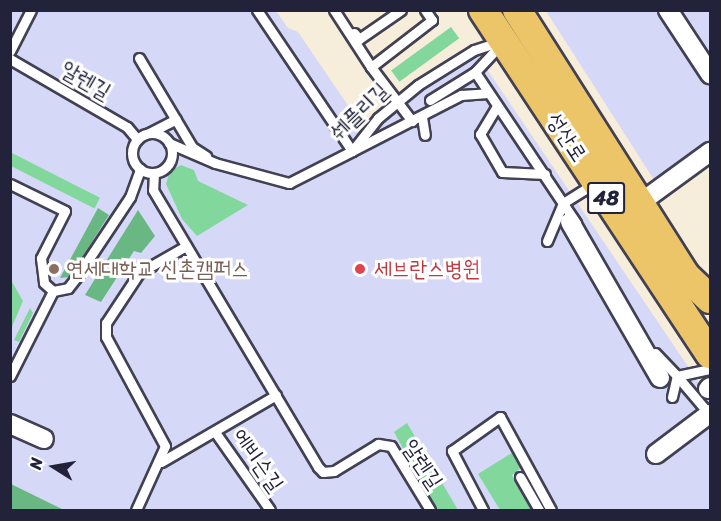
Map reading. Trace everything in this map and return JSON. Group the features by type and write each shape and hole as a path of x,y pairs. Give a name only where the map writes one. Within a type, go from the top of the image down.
{"main road":[{"name":"성산로","path":"483,10 514,26 640,203 686,276 711,299"},
{"name":"성산로","path":"514,26 596,183 711,354"}],"street":[{"path":"668,10 711,74"},
{"path":"640,203 711,152"},
{"path":"570,222 617,308 669,377"},
{"path":"656,454 710,414"},
{"path":"10,424 44,439"}],"lane":[{"path":"10,51 31,10"},
{"path":"257,10 352,151 461,95 488,93"},
{"path":"334,10 371,67 412,121"},
{"path":"340,10 359,39 401,10"},
{"path":"371,67 432,20 424,10"},
{"path":"430,100 475,72 514,26"},
{"name":"쉐플리길","path":"169,143 215,163 288,183 352,151 398,100 514,26"},
{"path":"139,58 192,147 215,163"},
{"name":"알렌길","path":"10,59 127,127 137,139"},
{"path":"475,72 545,174 660,360 669,377 672,397"},
{"path":"497,106 480,134 502,172 545,174"},
{"path":"422,117 425,135"},
{"path":"53,291 68,288 130,197 140,170 132,151 137,139 176,119"},
{"path":"140,170 154,173 170,162 169,143 160,134 149,133"},
{"path":"154,173 153,190 276,395 161,462"},
{"path":"547,241 563,203 596,183"},
{"path":"10,184 65,211 41,258 44,283 53,291"},
{"path":"136,510 161,462 165,452 164,441 105,332 116,305 139,273 186,246"},
{"path":"686,276 711,313"},
{"path":"10,376 53,291"},
{"path":"669,377 711,369"},
{"path":"669,377 710,414"},
{"name":"알렌길","path":"276,395 323,472 334,471 378,444 391,446 430,510"},
{"path":"483,510 452,451 500,417 552,510"},
{"name":"에비슨길","path":"215,432 270,510"},
{"path":"520,477 539,510"}],"shaded area":[{"name":"세브란스병원","path":"10,11 276,11 288,28 298,32 362,126 474,50 710,399 710,510 11,510"},
{"path":"546,11 664,11 710,81 710,143 656,183"},
{"path":"673,11 710,11 710,66"}],"green space":[{"path":"451,27 459,38 399,82 391,70"},
{"path":"10,152 100,198 95,209 10,165"},
{"path":"181,165 194,170 198,181 248,205 197,236 182,219 166,184 170,171"},
{"path":"98,208 109,215 70,277 60,278"},
{"path":"138,210 155,236 141,253 134,251 101,302 85,295"},
{"path":"11,280 23,301 11,329"},
{"path":"30,308 33,313 19,342 14,340"},
{"path":"407,423 458,510 437,510 394,432"},
{"path":"515,451 522,467 512,475 533,510 500,510 478,474"},
{"path":"11,484 64,510 11,510"}],"place":[{"name":"연세대학교 신촌캠퍼스","path":"54,269"},
{"name":"세브란스병원","path":"360,269"}]}
